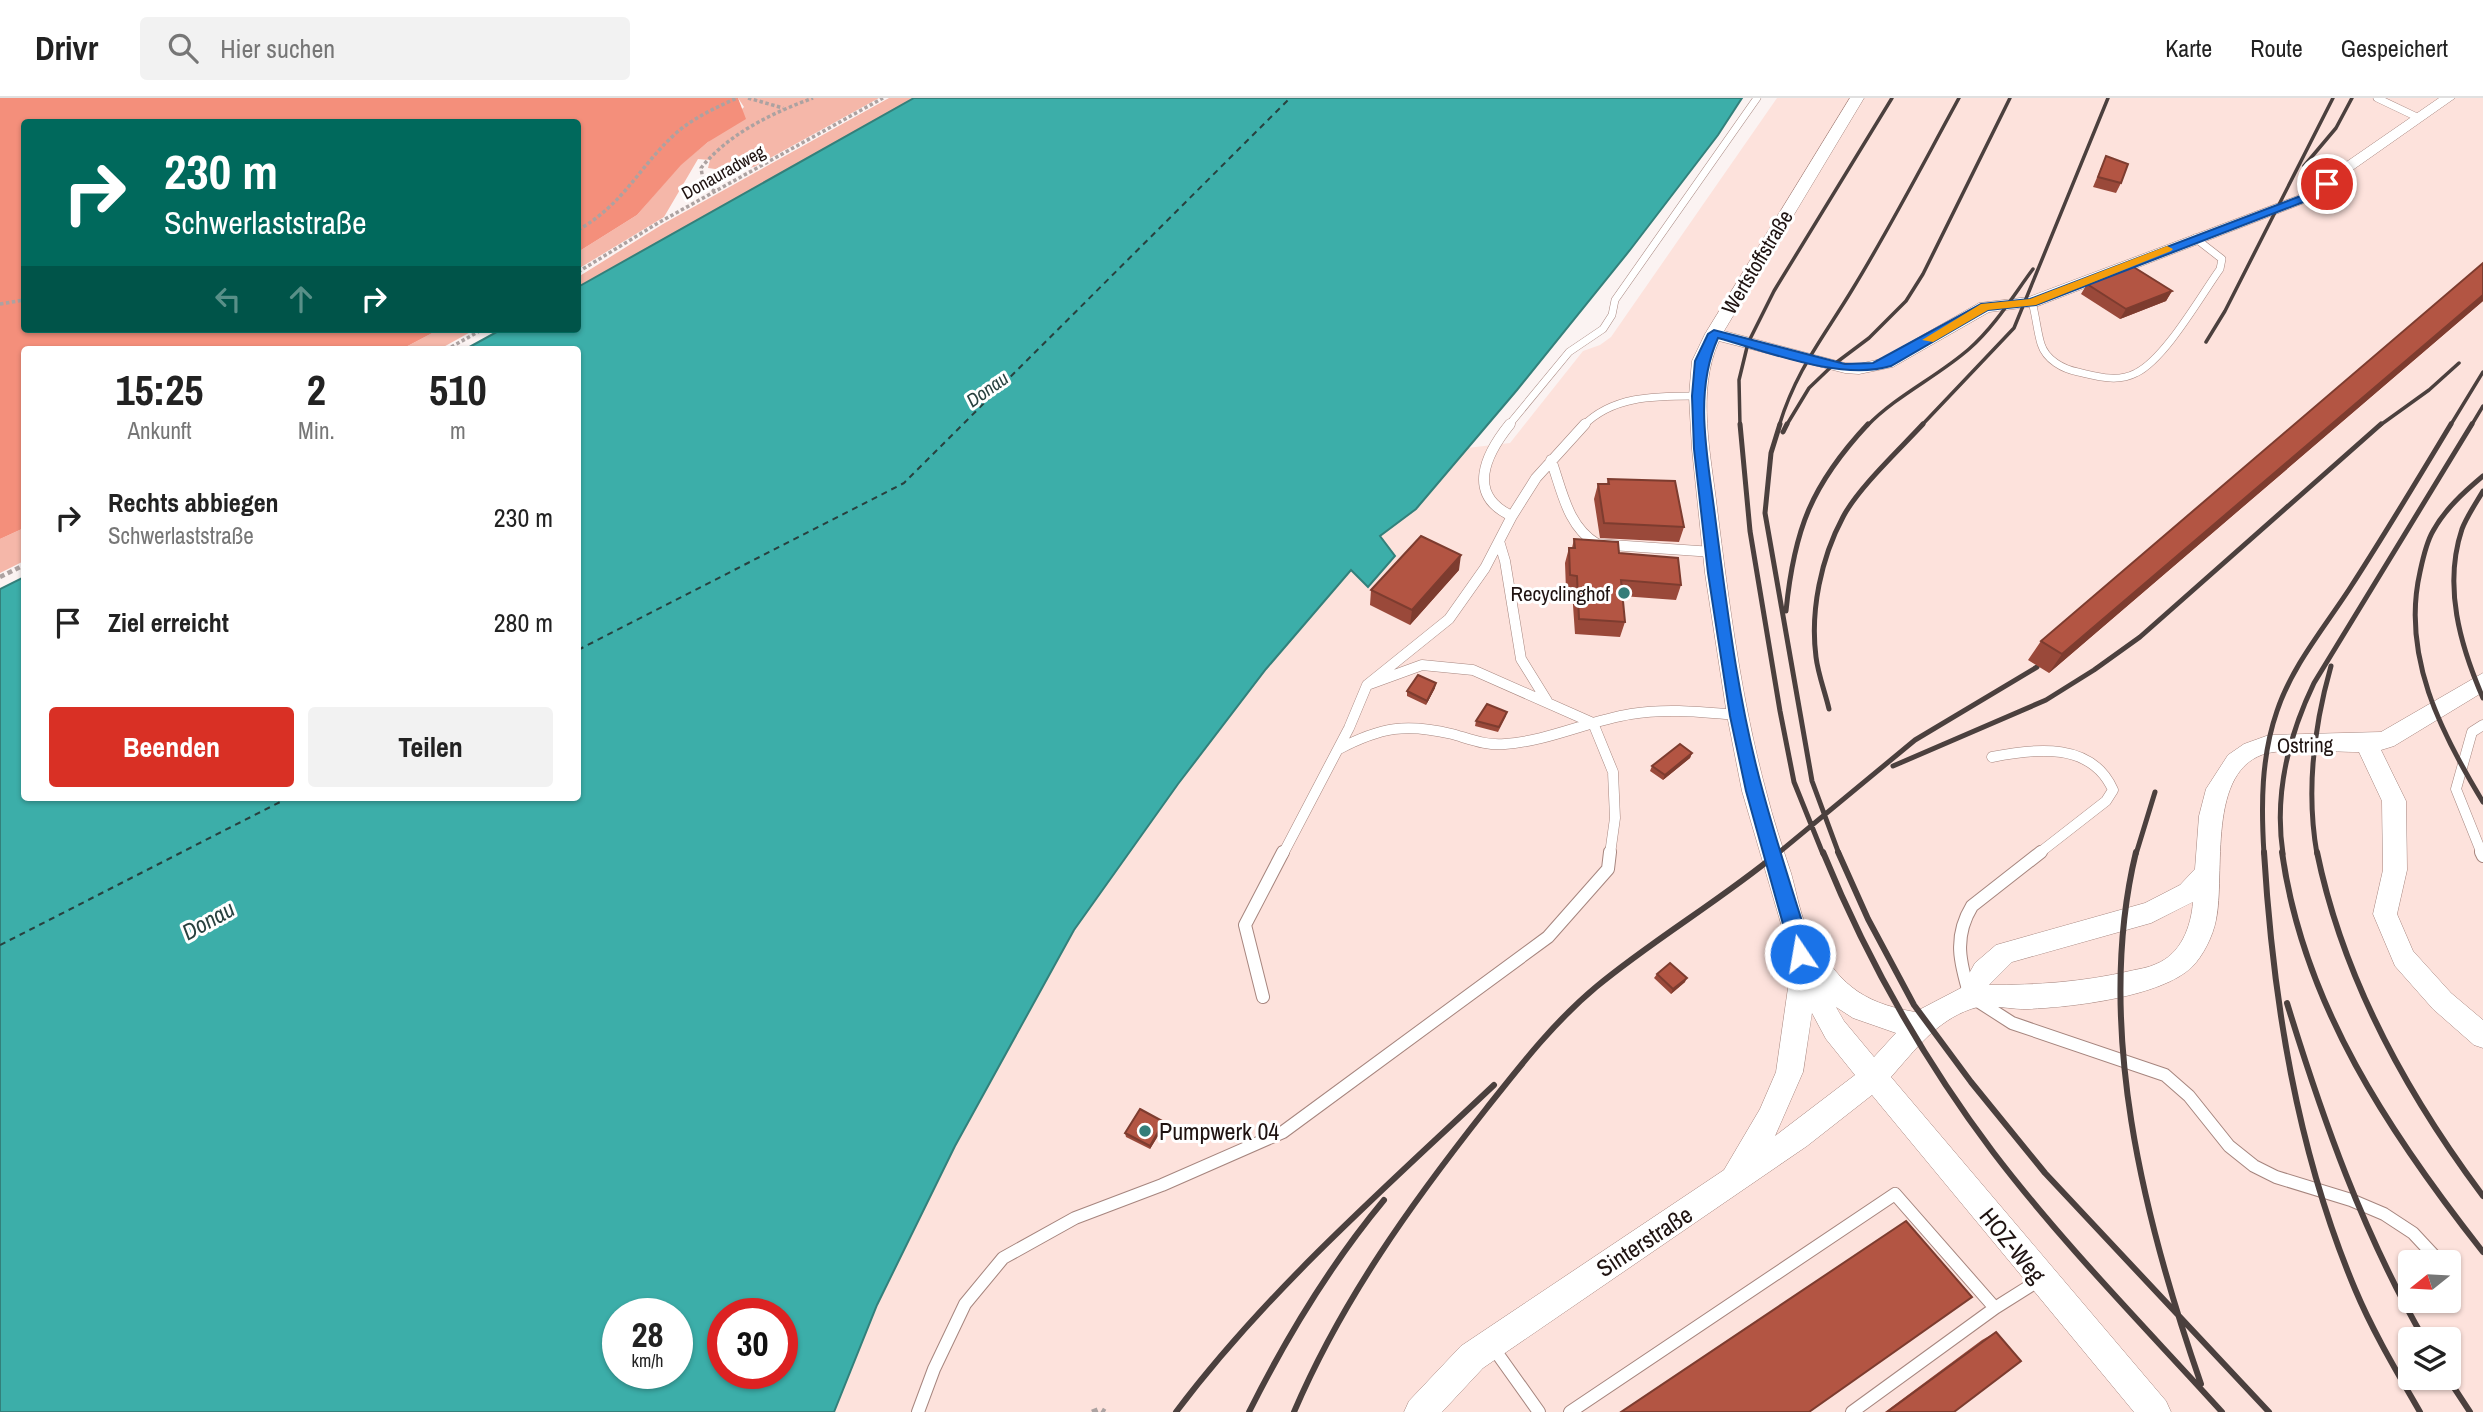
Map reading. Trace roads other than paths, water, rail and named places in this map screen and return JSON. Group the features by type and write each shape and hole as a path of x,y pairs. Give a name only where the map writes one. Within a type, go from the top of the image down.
{"street":[{"name":"Wertstoffstraße","path":"1857,98 1714,334 1701,361 1698,396 1713,552 1738,716 1754,791 1797,934 1802,974 1835,1030 1875,1076"},
{"path":"1714,334 1844,368 1859,369 1887,363 1985,307 2032,302 2302,199 2448,98"},
{"name":"Ostring","path":"1970,996 2029,997 2101,989 2164,974 2184,958 2197,939 2204,920 2211,816 2224,775 2236,761 2252,750 2269,744 2366,743 2386,740 2483,681"},
{"path":"2366,743 2394,801 2395,870 2385,914 2403,958 2442,1001 2483,1036"},
{"path":"1875,1076 1919,1025 1970,996 1979,975 1990,962 2005,953 2151,912 2189,892 2205,875"},
{"path":"1797,934 1837,994 1852,1005 1888,1020 1919,1025"},
{"path":"1732,1183 1772,1114 1784,1086 1793,1056 1802,974"},
{"name":"Sinterstraße","path":"1420,1412 1472,1357 1732,1183 1797,1137 1875,1076"},
{"name":"HOZ-Weg","path":"1875,1076 2041,1279 2155,1412"}],"lane":[{"path":"1512,516 1499,510 1484,490 1485,469 1493,445 1569,352 1603,329 1612,315 1615,300 1757,98"},
{"path":"2377,98 2419,118"},
{"path":"2032,302 2039,324 2041,345 2050,358 2065,369 2108,379 2135,374 2158,356 2220,269 2222,259 2195,238"},
{"path":"1264,997 1245,925 1338,750 1367,685 1449,619 1485,568 1512,516 1536,478 1594,415 1627,400 1659,396 1698,396"},
{"path":"1551,460 1576,526 1586,540 1597,544 1713,552"},
{"path":"1499,541 1506,561 1521,659 1547,701"},
{"path":"918,1412 934,1369 965,1304 1003,1258 1075,1218 1162,1185 1283,1132 1548,937 1608,869 1615,818 1613,772 1593,723 1473,670 1422,665 1367,685"},
{"path":"1338,750 1369,733 1405,725 1483,743 1507,744 1650,711 1685,710 1738,716"},
{"path":"2483,725 2472,732 2456,789 2483,856"},
{"path":"1992,757 2013,752 2045,751 2078,756 2096,764 2110,776 2113,790 2106,802 1972,906 1963,919 1957,936 1959,960 1970,996 2012,1023 2165,1075 2180,1085 2231,1148 2253,1166 2277,1177 2384,1213 2406,1226 2429,1250"},
{"path":"1570,1412 1895,1194 1995,1308"},
{"path":"1852,1412 1995,1308 2041,1279"},
{"path":"1490,1344 1539,1412"}],"water":[{"name":"Donau","path":"914,98 1742,98 1718,135 1630,250 1517,390 1416,509 1380,536 1395,556 1368,587 1351,570 1266,669 1178,784 1074,930 955,1146 877,1305 834,1412 0,1412 0,589 21,578 21,801 581,801 581,346 471,346 495,333 581,333 581,285"}],"railway":[{"path":"1740,426 1739,380 1748,343 1774,291 1892,98"},
{"path":"1779,426 1802,371 1880,243 1959,98"},
{"path":"1786,426 1809,388 1833,365 1869,338 1906,301 1923,274 2010,98"},
{"path":"1921,426 2014,328 2108,98"},
{"path":"2206,342 2225,311 2333,98"},
{"path":"2304,166 2336,128 2352,98"},
{"path":"1867,426 1891,405 1969,349 1995,321 2033,269"},
{"path":"2379,426 2429,390 2459,363"},
{"path":"2450,426 2483,372"},
{"path":"2471,426 2483,406"},
{"path":"1740,424 1750,531 1780,711 1794,782 1812,825"},
{"path":"1780,424 1771,453 1765,513 1812,781 1824,815"},
{"path":"1786,611 1794,556 1809,510 1832,468 1868,424"},
{"path":"1829,709 1818,670 1815,639 1816,603 1823,567 1835,533 1850,506 1880,469 1923,424"},
{"path":"1893,766 2046,700 2094,670 2140,637 2381,424"},
{"path":"2264,854 2265,764 2272,728 2283,694 2451,424"},
{"path":"2283,854 2282,788 2291,744 2305,703 2314,683 2472,424"},
{"path":"1783,432 1786,426"},
{"path":"2483,476 2449,508 2428,540 2416,603 2416,633 2429,692 2453,749 2483,802"},
{"path":"2483,491 2462,529 2454,572 2454,594 2461,636 2483,698"},
{"path":"2317,854 2312,783 2316,736 2331,666"},
{"path":"1824,815 1915,740 2037,667"},
{"path":"2136,854 2155,792"},
{"path":"1812,825 1824,815"},
{"path":"1824,815 1839,854"},
{"path":"1777,854 1812,825"},
{"path":"1812,825 1823,854"},
{"path":"1294,1412 1334,1331 1380,1254 1458,1145 1538,1045 1565,1015 1596,987 1779,852"},
{"path":"1823,852 1858,931 1898,1008 1967,1117 2047,1219 2222,1412"},
{"path":"1838,852 1868,919 1914,1005 1971,1082 2045,1173 2178,1315"},
{"path":"2136,852 2124,918 2120,985 2123,1053 2131,1121 2144,1189 2178,1315"},
{"path":"2264,852 2281,1019 2303,1129 2318,1183 2335,1237 2362,1305 2420,1412"},
{"path":"2282,852 2293,908 2309,962 2330,1014 2384,1114 2415,1161 2483,1252"},
{"path":"2317,852 2343,945 2381,1033 2428,1117 2483,1196"},
{"path":"2287,1003 2346,1175 2382,1258 2417,1327"},
{"path":"1176,1412 1249,1324 1288,1282 1494,1085"},
{"path":"1249,1412 1310,1302 1345,1250 1384,1200"},
{"path":"2178,1315 2269,1412"},
{"path":"2178,1315 2201,1384"},
{"path":"2456,1390 2470,1412"}],"place":[{"name":"Recyclinghof","path":"1624,593"},
{"name":"Pumpwerk 04","path":"1145,1131"}]}
